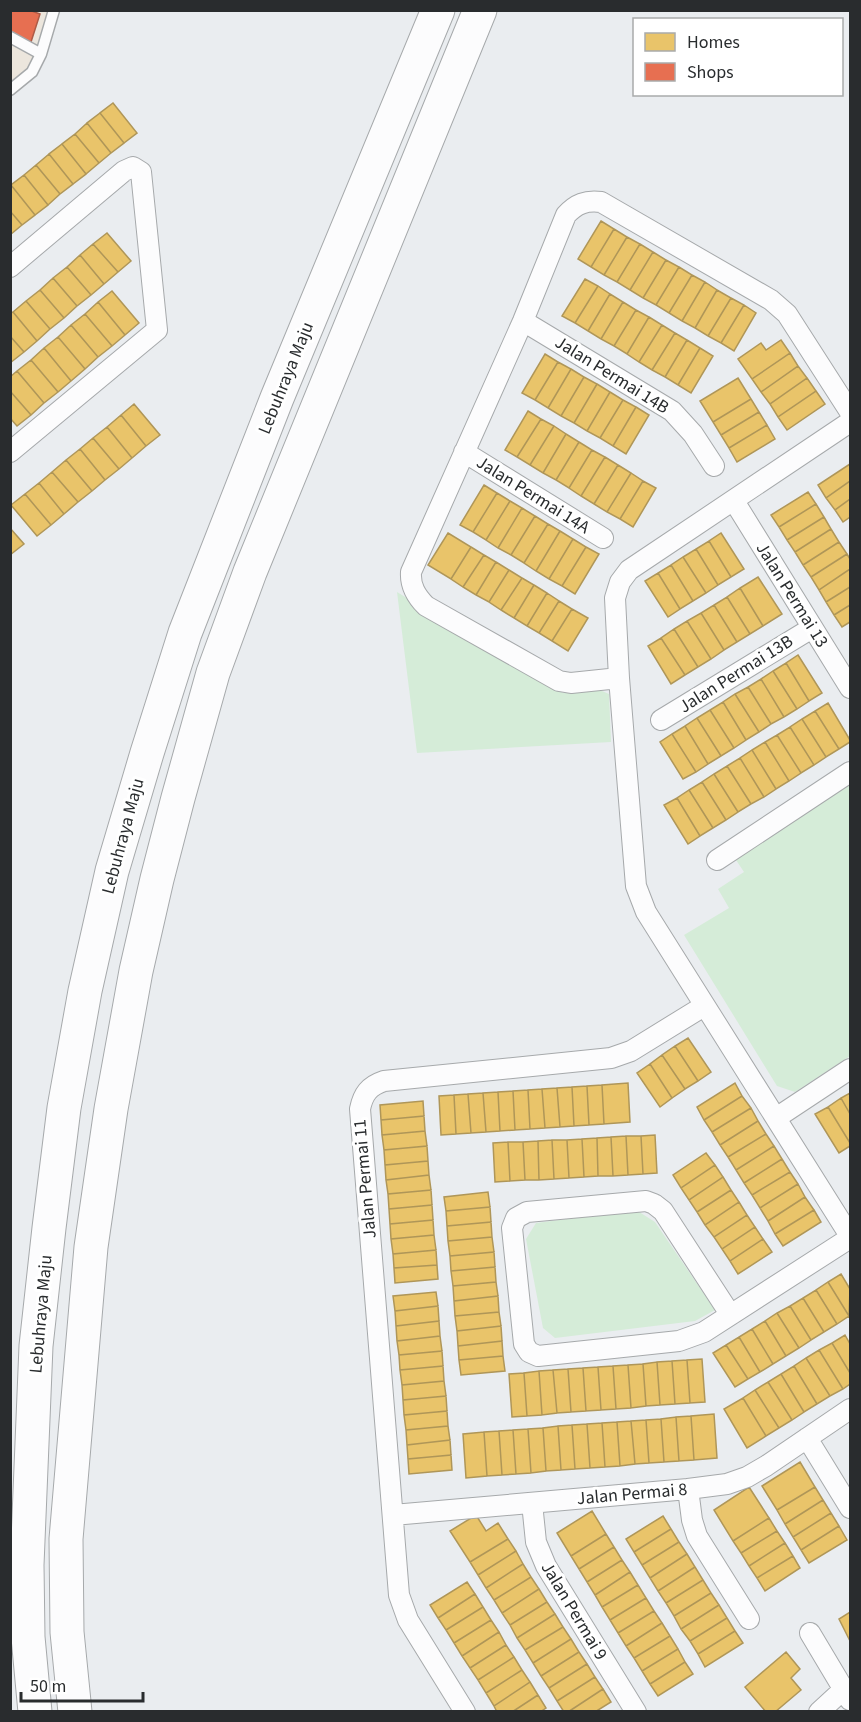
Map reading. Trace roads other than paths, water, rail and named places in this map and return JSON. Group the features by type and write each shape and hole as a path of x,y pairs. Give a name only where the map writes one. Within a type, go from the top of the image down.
{"highway":[{"name":"Lebuhraya Maju","path":"35,1712 28,1637 27,1565 36,1346 48,1228 64,1108 85,991 112,871 185,633 277,398 438,10"},
{"path":"75,1712 67,1632 66,1539 91,1247 115,1086 136,970 157,879 213,673 246,584 480,10"}],"street":[{"path":"10,267 124,171 133,168 141,172 157,330 10,452"},
{"path":"619,678 571,683 559,681 426,606 419,598 411,580 411,572 523,321 566,215 582,203 601,202 771,300 787,314 850,412"},
{"name":"Jalan Permai 14B","path":"523,321 672,411 693,434 714,466"},
{"path":"730,1314 663,1211 654,1204 646,1201 527,1212 516,1218 512,1228 524,1344 530,1352 538,1356 679,1341 704,1332 850,1237 646,912 636,886 619,678 615,598 620,582 629,570 850,422"},
{"name":"Jalan Permai 14A","path":"464,452 603,538"},
{"name":"Jalan Permai 13","path":"734,501 850,687"},
{"name":"Jalan Permai 13B","path":"661,720 812,627"},
{"path":"717,860 850,772"},
{"name":"Jalan Permai 11","path":"465,1712 408,1620 399,1595 360,1109 362,1100 367,1090 374,1084 384,1081 611,1058 631,1051 704,1005"},
{"path":"776,1118 850,1069"},
{"name":"Jalan Permai 8","path":"393,1515 727,1484 747,1477 766,1466 850,1409"},
{"path":"807,1438 850,1508"},
{"path":"688,1489 692,1520 697,1536 749,1619"},
{"name":"Jalan Permai 9","path":"532,1503 536,1542 546,1566 636,1712"},
{"path":"810,1633 847,1694 819,1712"}],"lane":[{"path":"10,90 32,72 41,54 54,10"},
{"path":"10,37 41,54"}]}
